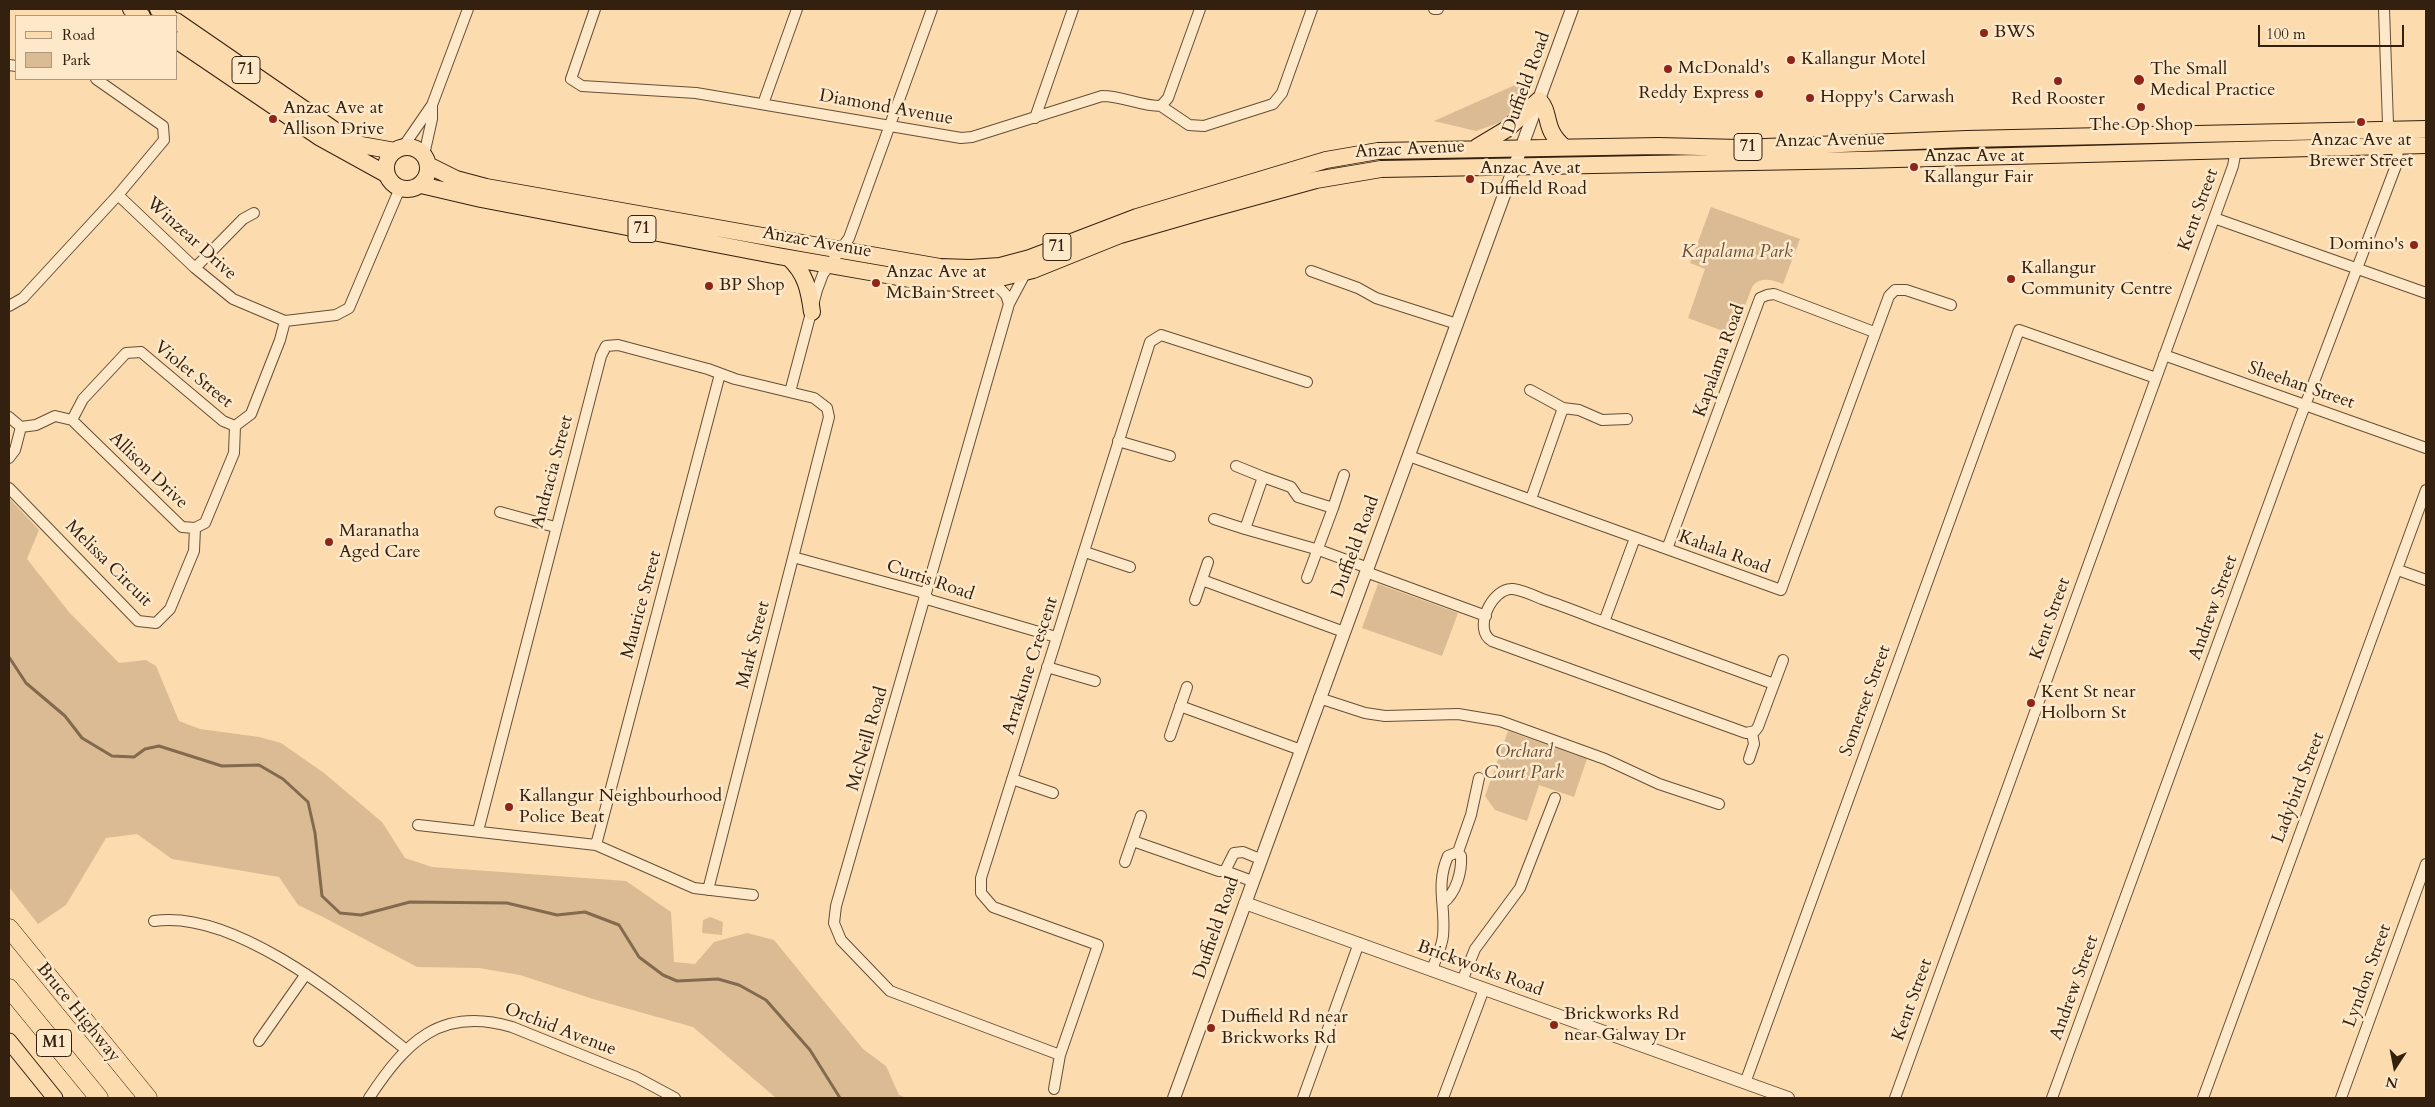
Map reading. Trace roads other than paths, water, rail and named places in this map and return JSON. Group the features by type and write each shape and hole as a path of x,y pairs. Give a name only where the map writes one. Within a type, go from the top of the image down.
{"highway":[{"name":"71","path":"178,22 342,135 361,145 418,150 426,160"},
{"name":"71","path":"178,41 319,137 386,174 394,185 400,188 414,188 421,184"},
{"path":"1475,148 1507,129 1539,100 1544,105 1550,133 1564,147"},
{"name":"Anzac Avenue","path":"426,160 448,176 473,184 841,250 956,268 1000,266 1030,258 1137,217 1326,160 1385,150 1564,147 1740,148 1967,139 2426,129"},
{"name":"Anzac Avenue","path":"421,184 481,199 828,266 942,283 992,280 1026,272 1156,224 1340,175 1381,169 2426,145"},
{"path":"386,174 389,157 399,149"},
{"path":"421,184 427,176 426,160"},
{"path":"789,258 807,281 812,312"},
{"name":"Bruce Highway","path":"9,928 148,1098"},
{"name":"M1","path":"9,988 99,1098"}],"main road":[{"path":"9,1041 55,1098"}],"street":[{"path":"399,149 432,105 468,9"},
{"name":"Diamond Avenue","path":"595,9 571,79 582,86 696,93 960,138 972,137 1102,96 1114,96 1147,106 1161,106"},
{"path":"763,104 797,9"},
{"path":"790,392 817,290 828,266 849,238 932,9"},
{"path":"1035,118 1073,9"},
{"path":"1200,9 1168,98 1161,106 1189,124 1204,126 1274,104 1282,92 1312,9"},
{"name":"Duffield Road","path":"1174,1098 1260,858 1572,9"},
{"path":"2384,9 2389,130 2398,146"},
{"path":"9,306 23,298 118,195 164,140 164,126 97,80"},
{"path":"426,160 432,119 432,105"},
{"name":"Andrew Street","path":"2052,1098 2306,405 2397,163 2398,146"},
{"name":"Kent Street","path":"1894,1098 2233,166 2236,150"},
{"name":"Winzear Drive","path":"118,195 195,268 233,299 285,320 336,315 349,308 400,188"},
{"path":"195,268 243,219 254,213"},
{"path":"2214,218 2426,293"},
{"path":"1311,271 1358,288 1376,298 1457,324"},
{"name":"McNeill Road","path":"1026,272 1009,304 836,906 834,923 836,932 848,948 890,991 1060,1054"},
{"path":"992,280 1006,295 1009,304"},
{"name":"Kahala Road","path":"1409,456 1781,590 1874,332 1889,296 1896,290 1906,290 1951,305"},
{"name":"Kapalama Road","path":"1667,550 1760,298 1774,294 1874,332"},
{"path":"235,426 251,414 280,340 285,320"},
{"name":"Somerset Street","path":"1745,1083 2019,330 2156,378"},
{"name":"Arrakune Crescent","path":"1054,1089 1060,1054 1098,945 993,907 981,893 981,878 1150,342 1161,335 1307,382"},
{"name":"Andracia Street","path":"478,831 600,356 606,346 618,345 814,398 826,408"},
{"name":"Violet Street","path":"72,420 83,399 126,353 141,352 223,421 235,426"},
{"name":"Sheehan Street","path":"2164,355 2426,448"},
{"name":"Maurice Street","path":"596,845 720,374"},
{"path":"1530,390 1562,412 1579,410 1602,420 1627,419"},
{"name":"Mark Street","path":"708,890 828,426 829,417 826,408"},
{"path":"1531,499 1562,412"},
{"path":"9,416 21,427"},
{"path":"21,427 36,425 55,416 72,420"},
{"name":"Allison Drive","path":"72,420 182,528 196,528 204,523 234,453 235,426"},
{"path":"9,458 15,450 21,427"},
{"path":"1118,441 1170,456"},
{"path":"1236,466 1291,487 1298,497 1333,508"},
{"path":"1307,578 1319,550 1344,475"},
{"path":"1245,529 1263,477"},
{"name":"Melissa Circuit","path":"9,488 138,621 156,623 170,609 194,551 196,528"},
{"name":"Ladybird Street","path":"2203,1098 2426,490"},
{"path":"500,512 555,527"},
{"path":"1214,519 1319,550 1486,616"},
{"path":"1604,622 1635,538"},
{"path":"1085,552 1130,567"},
{"name":"Curtis Road","path":"793,557 916,590 930,600 1056,638"},
{"path":"1196,600 1208,562"},
{"path":"2398,570 2426,580"},
{"path":"1202,580 1344,632"},
{"path":"1774,684 1513,589 1498,594 1486,616 1485,635 1492,641 1742,733 1752,733 1758,727 1783,660"},
{"path":"1047,666 1095,681"},
{"path":"1170,736 1187,687"},
{"path":"1319,698 1365,713 1384,716 1458,714 1500,721 1605,758 1659,784 1719,804"},
{"path":"1180,706 1301,750"},
{"path":"1749,759 1754,744 1752,733"},
{"path":"1443,903 1452,895 1458,877 1461,860 1458,852 1471,815 1479,778"},
{"path":"1012,779 1053,793"},
{"path":"1462,981 1475,949 1520,888 1555,798"},
{"path":"1125,862 1141,816"},
{"path":"418,825 596,845 612,850 682,884 708,890 753,895"},
{"path":"1133,841 1252,881"},
{"path":"1225,871 1234,853 1243,852 1260,858"},
{"path":"1429,969 1443,936 1443,903 1440,889 1446,859 1451,853 1458,852"},
{"name":"Lyndon Street","path":"2341,1098 2426,864"},
{"name":"Brickworks Road","path":"1245,903 1788,1098"},
{"path":"154,921 171,918 190,921 265,950 306,974 405,1049"},
{"path":"1303,1098 1359,944"},
{"path":"258,1041 306,974"},
{"path":"1443,1098 1484,989"},
{"name":"Orchid Avenue","path":"369,1098 405,1049 420,1037 443,1026 469,1020 497,1022 636,1077 674,1098"}],"waterway":[{"path":"9,657 26,683 65,716 82,738 112,756 134,757 145,749 159,746 222,766 259,765 283,779 308,802 315,833 322,896 340,913 361,915 410,902 507,903 557,915 585,912 619,925 639,957 663,975 677,981 718,979 739,985 766,1000 810,1050 840,1098"}],"place":[{"name":"BWS","path":"1984,33"},
{"name":"Kallangur Motel","path":"1791,60"},
{"name":"McDonald's","path":"1668,69"},
{"name":"The Small Medical Practice","path":"2139,80"},
{"name":"Red Rooster","path":"2058,81"},
{"name":"Reddy Express","path":"1759,94"},
{"name":"Hoppy's Carwash","path":"1810,98"},
{"name":"The Op Shop","path":"2141,107"},
{"name":"Anzac Ave at Allison Drive","path":"273,119"},
{"name":"Anzac Ave at Brewer Street","path":"2361,122"},
{"name":"Anzac Ave at Kallangur Fair","path":"1914,167"},
{"name":"Anzac Ave at Duffield Road","path":"1470,179"},
{"name":"Domino's","path":"2414,245"},
{"name":"Kallangur Community Centre","path":"2011,279"},
{"name":"Anzac Ave at McBain Street","path":"876,283"},
{"name":"BP Shop","path":"709,286"},
{"name":"Maranatha Aged Care","path":"329,542"},
{"name":"Kent St near Holborn St","path":"2031,703"},
{"name":"Kallangur Neighbourhood Police Beat","path":"509,807"},
{"name":"Brickworks Rd near Galway Dr","path":"1554,1025"},
{"name":"Duffield Rd near Brickworks Rd","path":"1211,1028"}],"park label":[{"name":"Kapalama Park","path":"1737,253"},
{"name":"Orchard Court Park","path":"1524,763"}]}
